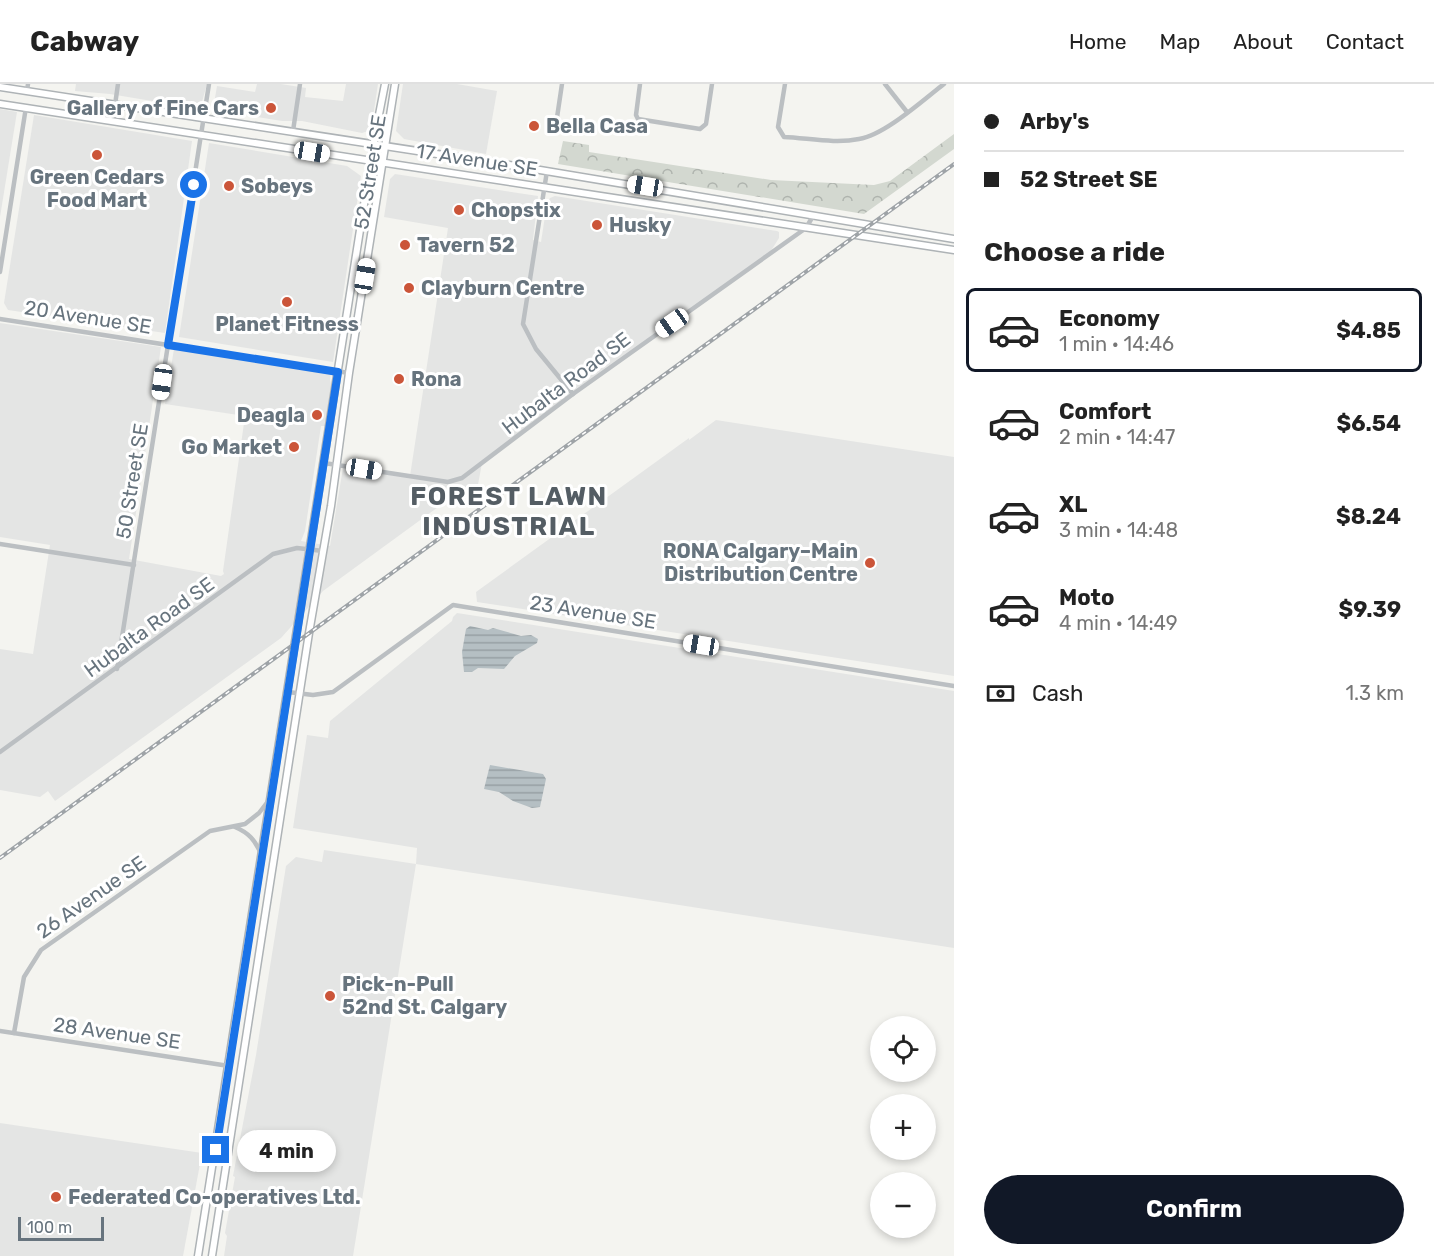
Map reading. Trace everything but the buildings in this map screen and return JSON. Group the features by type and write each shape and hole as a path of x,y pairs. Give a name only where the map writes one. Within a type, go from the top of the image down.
{"main road":[{"name":"52 Street SE","path":"198,1256 385,84"},
{"name":"52 Street SE","path":"212,1256 395,84"},
{"name":"17 Avenue SE","path":"0,87 27,88 115,105 293,130 954,238"},
{"name":"17 Avenue SE","path":"0,104 954,250"}],"street":[{"path":"115,105 118,84"},
{"name":"50 Street SE","path":"117,669 209,84"},
{"path":"293,130 300,84"},
{"path":"555,131 562,84"},
{"path":"640,84 636,115 638,119 700,129 706,124 712,84"},
{"path":"785,84 778,127 784,137 840,140 859,139 875,134 944,84"},
{"path":"885,84 907,112"},
{"path":"0,272 2,244 26,107"},
{"path":"547,171 523,324 536,349 573,394"},
{"name":"Hubalta Road SE","path":"337,465 448,482 462,478 573,394 806,228 813,216"},
{"name":"20 Avenue SE","path":"0,318 350,374"},
{"path":"324,463 337,465"},
{"path":"0,544 134,566"},
{"name":"Hubalta Road SE","path":"0,752 273,554 297,548 323,551"},
{"name":"23 Avenue SE","path":"288,692 313,695 333,692 453,605 954,686"},
{"name":"26 Avenue SE","path":"14,1033 24,977 41,950 210,831 245,824 260,813 271,797"},
{"path":"235,827 249,834 262,856"},
{"name":"28 Avenue SE","path":"0,1031 229,1066"}],"shaded area":[{"path":"76,84 207,84 200,109 110,94 75,91"},
{"path":"257,84 281,84 306,88 305,97 343,101 346,84 378,84 371,130 362,133 302,121 282,121 213,110 217,86 255,92"},
{"path":"403,84 457,84 497,91 486,154 404,139 396,131"},
{"path":"0,109 17,112 0,217"},
{"path":"34,115 192,141 165,333 8,310 4,303"},
{"path":"209,143 347,166 361,176 333,362 179,337"},
{"path":"395,174 538,196 533,240 541,242 547,203 555,196 777,231 779,238 769,254 573,394 482,463 477,490 456,494 323,591 281,638 55,801 48,791 40,797 0,790 0,649 33,654 50,545 0,537 0,323 161,347 129,559 221,576 224,574 245,416 165,404 174,349 254,358 331,371 325,426 321,426 305,531 301,541 330,546 343,468 410,476 448,228 384,217 390,179"},
{"path":"716,420 954,457 954,676 477,602 476,592"},
{"path":"457,613 954,691 954,948 416,864 417,848 293,828 307,735 328,738 330,721 452,621"},
{"path":"470,626 488,630 493,628 521,636 531,635 538,639 537,643 515,656 504,669 478,668 472,672 464,672 462,652 466,629"},
{"path":"490,765 543,774 546,779 540,807 532,808 513,801 499,792 484,789"},
{"path":"324,850 416,864 353,1256 224,1256 227,1236 225,1233 235,1177 233,1176 256,1055 286,866 296,857 322,862"},
{"path":"0,1123 202,1153 183,1256 0,1256"}],"green space":[{"path":"954,134 954,149 864,214 558,164 563,141 589,145 589,152 771,180 874,185 890,181"}],"railway":[{"path":"0,858 954,164"}],"place":[{"name":"Gallery of Fine Cars","path":"271,108"},
{"name":"Bella Casa","path":"534,126"},
{"name":"Green Cedars Food Mart","path":"97,155"},
{"name":"Sobeys","path":"229,186"},
{"name":"Chopstix","path":"459,210"},
{"name":"Husky","path":"597,225"},
{"name":"Tavern 52","path":"405,245"},
{"name":"Clayburn Centre","path":"409,288"},
{"name":"Planet Fitness","path":"287,302"},
{"name":"Rona","path":"399,379"},
{"name":"Deagla","path":"317,415"},
{"name":"Go Market","path":"294,447"},
{"name":"RONA Calgary–Main Distribution Centre","path":"870,563"},
{"name":"Pick-n-Pull 52nd St. Calgary","path":"330,996"},
{"name":"Federated Co-operatives Ltd.","path":"56,1197"}],"district":[{"name":"FOREST LAWN INDUSTRIAL","path":"509,511"}],"route":[{"path":"194,185 168,345 338,372 216,1150"}]}
